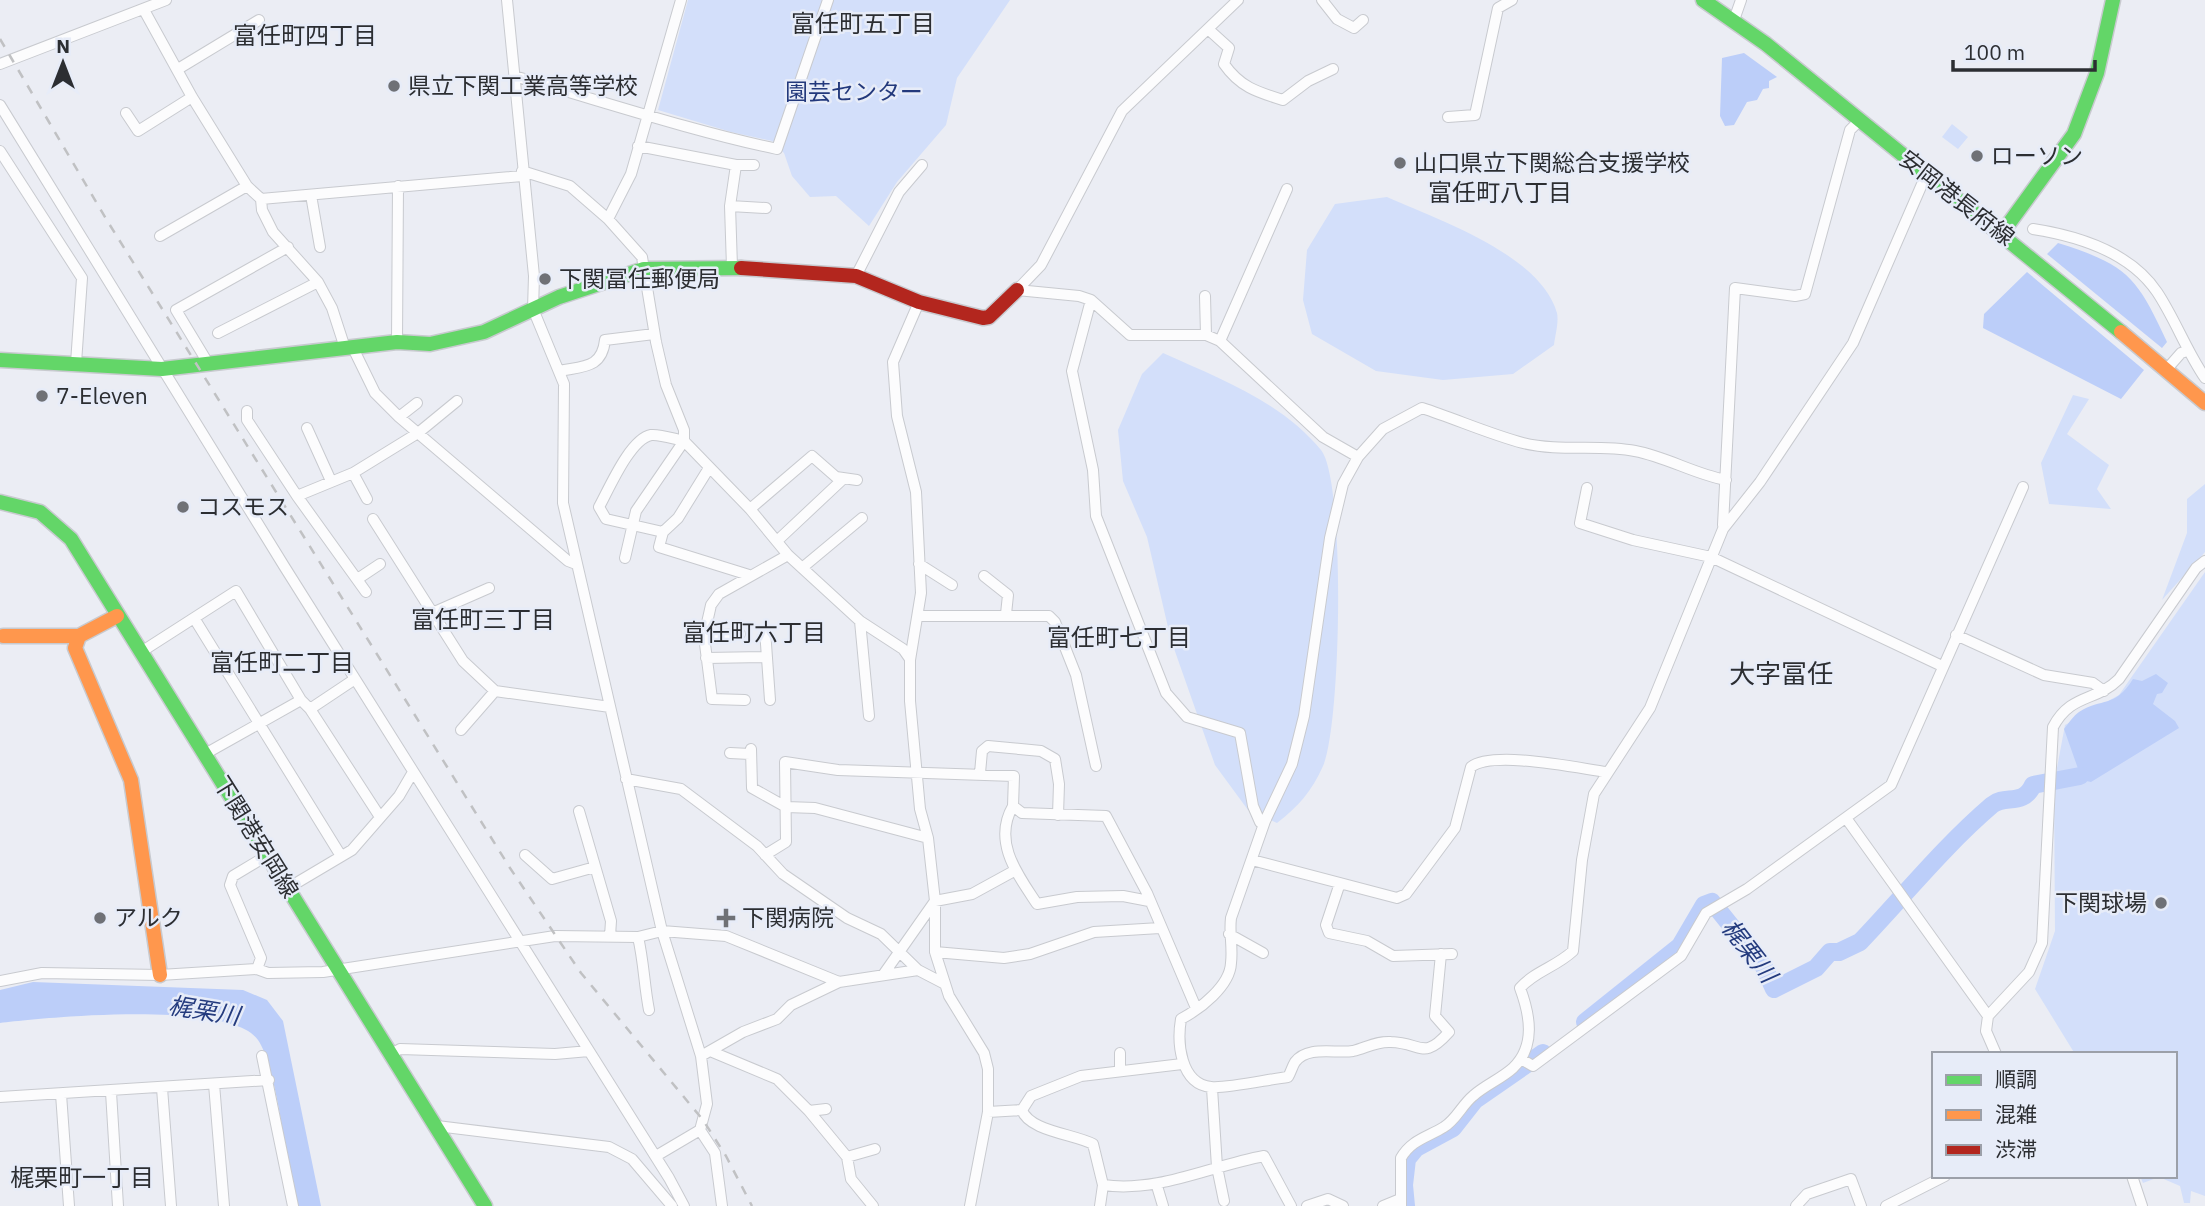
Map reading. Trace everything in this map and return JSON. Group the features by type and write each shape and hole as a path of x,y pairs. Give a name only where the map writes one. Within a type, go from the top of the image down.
{"main road":[{"name":"安岡港長府線","path":"1703,0 1734,20 1926,175 2003,233 2205,403"},
{"path":"2003,233 2074,134 2097,74 2113,0"},
{"path":"0,360 162,369 397,342 430,344 484,332 584,287 644,269 732,267 856,276 919,302 983,318 989,317 1017,290"},
{"name":"下関港安岡線","path":"0,502 29,507 62,527 485,1206"},
{"path":"3,636 79,636 117,615"},
{"path":"79,636 77,655 131,780 160,975"}],"street":[{"path":"0,64 166,0"},
{"path":"507,0 534,276 533,309 564,384 563,503 662,931 705,1053 708,1104 700,1130 656,1156"},
{"path":"608,219 631,174 681,0"},
{"path":"514,76 649,114 702,133 777,149 828,0"},
{"path":"1017,290 1041,265 1122,111 1238,0"},
{"path":"1322,0 1337,19 1354,28 1363,20"},
{"path":"1448,117 1475,116 1498,8 1512,0"},
{"path":"1734,20 1741,0"},
{"path":"144,10 192,97 247,186 261,199 262,210 273,232 318,282 349,348 375,393 568,561 576,564"},
{"path":"178,69 260,20"},
{"path":"1208,29 1229,48 1224,64 1236,82 1251,91 1283,100 1308,80 1333,69"},
{"path":"126,113 138,131 192,97"},
{"path":"0,105 355,679 656,1156 684,1206"},
{"path":"1723,529 1735,288 1795,296 1805,294 1850,130 1860,120"},
{"path":"638,146 736,165 754,165"},
{"path":"0,151 82,278 76,363"},
{"path":"732,267 730,206 736,165"},
{"path":"856,276 898,191 922,165"},
{"path":"261,199 522,174 570,187 608,219 642,257 654,334 666,385 684,430 684,441 636,511 625,558"},
{"path":"1383,1206 1400,1202 1401,1158 1405,1151 1420,1138 1451,1122 1471,1097 1511,1070 1521,1059 1531,1026 1520,988 1532,974 1563,960 1573,951 1590,805 1606,772 1636,733 1650,708 1723,529 1760,482 1853,343 1926,175"},
{"path":"160,236 184,218 247,186"},
{"path":"397,342 398,186"},
{"path":"1220,341 1287,189"},
{"path":"311,195 320,247"},
{"path":"730,206 766,208"},
{"path":"2033,229 2087,242 2118,256 2140,273 2156,292 2187,351 2205,378"},
{"path":"208,363 176,310 288,247"},
{"path":"218,333 318,282"},
{"path":"1017,290 1091,300 1130,335 1206,335 1220,341 1323,436 1358,457"},
{"path":"1205,296 1206,335"},
{"path":"1091,300 1072,371 1093,470 1096,516 1166,693 1187,717 1240,733 1253,806 1260,822 1265,821"},
{"path":"919,302 893,362 897,416 916,492 918,616 910,660 920,809 928,838 934,901 934,952 949,996 984,1053 988,1069 988,1112 970,1206"},
{"path":"560,371 598,362 603,355 605,340 654,334"},
{"path":"2166,370 2181,353 2187,351"},
{"path":"297,496 353,473 418,433 457,401"},
{"path":"400,417 417,403"},
{"path":"1340,883 1326,925 1329,933 1367,941 1394,956 1447,954 1435,1016 1449,1032 1436,1047 1423,1051 1392,1042 1371,1044 1354,1051 1311,1052 1296,1061 1288,1077 1212,1088 1199,1084 1182,1064 1181,1019 1218,991 1232,964 1228,934 1265,821 1292,764 1304,716 1338,499 1358,457 1383,429 1422,408 1524,443 1582,450 1634,450 1678,464 1698,475 1726,480"},
{"path":"247,411 247,420 297,496 359,578 366,592"},
{"path":"307,428 331,481"},
{"path":"663,532 606,519 598,507 630,452 641,439 652,435 684,441 750,509 788,555 860,621 903,649 910,660"},
{"path":"750,509 813,456 823,468 843,479 858,480"},
{"path":"709,468 678,518 663,532 660,547 749,575"},
{"path":"353,473 367,499"},
{"path":"777,541 843,479"},
{"path":"1521,1059 1534,1066 1681,956 1706,912 1747,889 1891,785 2023,487"},
{"path":"1587,488 1580,523 1633,540 1711,557 1942,666"},
{"path":"802,568 862,518"},
{"path":"377,522 463,661 495,691 610,707"},
{"path":"745,700 712,699 704,636 711,605 719,594 788,555"},
{"path":"1995,1052 1986,1031 1988,1016 2029,972 2042,943 2053,727 2067,706 2104,691 2119,680 2182,587 2205,561"},
{"path":"359,578 380,564"},
{"path":"919,564 952,585"},
{"path":"984,576 1008,595 1006,614"},
{"path":"432,614 489,588"},
{"path":"141,652 236,591 301,700 310,709 380,817"},
{"path":"918,616 1049,616 1055,622 1076,675 1096,766"},
{"path":"194,618 341,856"},
{"path":"860,621 869,716"},
{"path":"765,629 770,700"},
{"path":"704,636 740,634"},
{"path":"1956,635 2044,675 2093,683 2104,691"},
{"path":"706,658 767,657"},
{"path":"310,709 355,679"},
{"path":"461,730 495,691"},
{"path":"205,754 260,726 301,700"},
{"path":"980,773 982,751 988,746 1041,751 1055,759 1059,784 1058,815"},
{"path":"730,752 751,752 752,788 786,807 815,808 928,838"},
{"path":"1252,860 1397,898 1406,894 1455,828 1471,767 1479,761 1531,761 1606,772"},
{"path":"765,855 786,842 785,762 838,769 1014,776 1013,806 1005,824 1009,860 1014,871 1021,874 1037,904 1077,897 1123,896 1149,901"},
{"path":"288,888 352,850 415,775"},
{"path":"626,779 681,789 765,855 783,874 847,919 881,934 898,954 918,970 945,984"},
{"path":"1013,806 1022,813 1106,816 1149,901 1196,1008"},
{"path":"579,811 611,921 610,936"},
{"path":"1846,818 1988,1016"},
{"path":"257,969 261,958 230,885 233,876 268,855"},
{"path":"525,855 552,879 595,867"},
{"path":"883,975 934,901 972,894 1014,871"},
{"path":"934,952 1004,958 1030,954 1094,932 1160,928"},
{"path":"0,981 41,973 160,975 257,969 268,973 337,970 555,936 638,937 662,931 726,936 839,982"},
{"path":"1228,934 1263,953"},
{"path":"638,937 647,977 645,986 649,1010"},
{"path":"705,1053 743,1032 777,1019 791,1005 839,982 918,970"},
{"path":"391,1054 400,1049 555,1054 589,1051"},
{"path":"705,1053 777,1079 809,1111 847,1157 851,1179 873,1206"},
{"path":"1120,1053 1120,1070"},
{"path":"262,1056 293,1206"},
{"path":"1100,1206 1103,1185 1093,1144 1077,1136 1042,1128 1024,1117 1022,1110 1031,1096 1081,1076 1182,1064"},
{"path":"0,1097 269,1080"},
{"path":"214,1084 224,1206"},
{"path":"162,1088 171,1206"},
{"path":"1212,1088 1217,1167 1224,1201"},
{"path":"111,1091 118,1206"},
{"path":"61,1094 69,1206"},
{"path":"809,1111 826,1110"},
{"path":"988,1112 1022,1110"},
{"path":"437,1126 609,1147 632,1159 672,1206"},
{"path":"700,1130 715,1153 722,1206"},
{"path":"847,1157 875,1149"},
{"path":"1103,1185 1126,1189 1157,1186 1264,1156 1291,1206"},
{"path":"1886,1206 1907,1202 1942,1178"},
{"path":"2133,1178 2142,1206"},
{"path":"1796,1206 1807,1194 1851,1179 1861,1206"},
{"path":"1157,1186 1163,1206"},
{"path":"1307,1206 1328,1199 1343,1206"}],"green space":[{"name":"園芸センター","path":"688,0 1010,0 957,78 946,125 897,182 869,226 836,196 810,197 792,176 784,153 772,141 658,110"},
{"path":"1952,124 1968,137 1958,149 1942,137"},
{"path":"1387,197 1459,228 1509,256 1530,273 1547,292 1557,313 1554,345 1513,374 1443,380 1376,371 1312,334 1303,300 1307,250 1335,204"},
{"path":"1163,353 1268,404 1305,433 1321,450 1329,471 1334,507 1338,605 1334,705 1329,742 1323,766 1309,791 1298,805 1277,823 1248,810 1215,765 1171,640 1147,537 1123,481 1118,430 1142,374"},
{"path":"2073,395 2089,399 2067,434 2109,465 2097,489 2111,509 2049,504 2041,463"},
{"path":"2205,484 2205,552 2162,600 2187,533 2187,499"},
{"path":"2205,572 2205,1196 2191,1191 2190,1203 2184,1203 2180,1186 2161,1178 2177,1178 2177,1052 2074,1052 2035,989 2055,931 2054,784 2065,725 2119,695"},
{"path":"2141,1178 2156,1178 2143,1183"}],"water":[{"path":"1744,53 1777,77 1769,81 1769,88 1763,89 1757,100 1747,102 1734,125 1725,126 1720,116 1722,58"},
{"path":"2058,243 2100,259 2128,276 2157,320 2167,342 2162,348 2047,254"},
{"path":"2027,272 2144,370 2121,399 1983,328 1984,314"},
{"path":"2156,674 2168,683 2162,693 2157,694 2153,704 2175,721 2179,728 2091,782 2082,780 2064,729 2077,713 2120,695 2133,679 2142,681"},
{"path":"33,982 243,990 267,1000 283,1021 321,1206 294,1206 276,1095 265,1053 258,1040 241,1028 213,1020 177,1015 96,1015 0,1023 0,990"}],"waterway":[{"name":"梶栗川","path":"1585,1022 1680,946 1704,905 1712,902 1764,967 1774,989 1816,968 1830,952 1839,952 1860,942 1940,855 1992,805 2002,800 2024,796 2033,785 2080,776"},
{"name":"梶栗川","path":"1406,1206 1404,1185 1407,1159 1416,1148 1453,1128 1475,1100 1543,1053"}],"railway":[{"path":"0,39 108,222 510,868 581,973 703,1120 726,1156 752,1206"}],"traffic: fast":[{"path":"1703,0 1766,44 2121,332"},
{"path":"2002,233 2074,134 2097,73 2113,0"},
{"path":"0,360 162,369 397,342 430,344 484,332 559,297 644,269 741,268"},
{"path":"0,502 40,512 71,539 485,1206"}],"traffic: slow":[{"path":"2121,332 2205,403"},
{"path":"117,616 79,636 75,648 131,780 160,975"},
{"path":"3,636 79,636"}],"traffic: jam":[{"path":"741,268 856,276 919,302 983,318 989,317 1017,290"}],"place":[{"name":"県立下関工業高等学校","path":"394,86"},
{"name":"ローソン","path":"1977,156"},
{"name":"山口県立下関総合支援学校","path":"1400,163"},
{"name":"下関冨任郵便局","path":"545,279"},
{"name":"7-Eleven","path":"42,396"},
{"name":"コスモス","path":"183,507"},
{"name":"下関球場","path":"2161,903"},
{"name":"アルク","path":"100,918"},
{"name":"下関病院","path":"726,918"}],"district":[{"name":"富任町五丁目","path":"863,24"},
{"name":"富任町四丁目","path":"305,36"},
{"name":"富任町八丁目","path":"1500,193"},
{"name":"富任町三丁目","path":"483,620"},
{"name":"富任町六丁目","path":"754,633"},
{"name":"富任町七丁目","path":"1119,638"},
{"name":"富任町二丁目","path":"282,663"},
{"name":"大字冨任","path":"1781,674"},
{"name":"梶栗町一丁目","path":"82,1178"}]}
